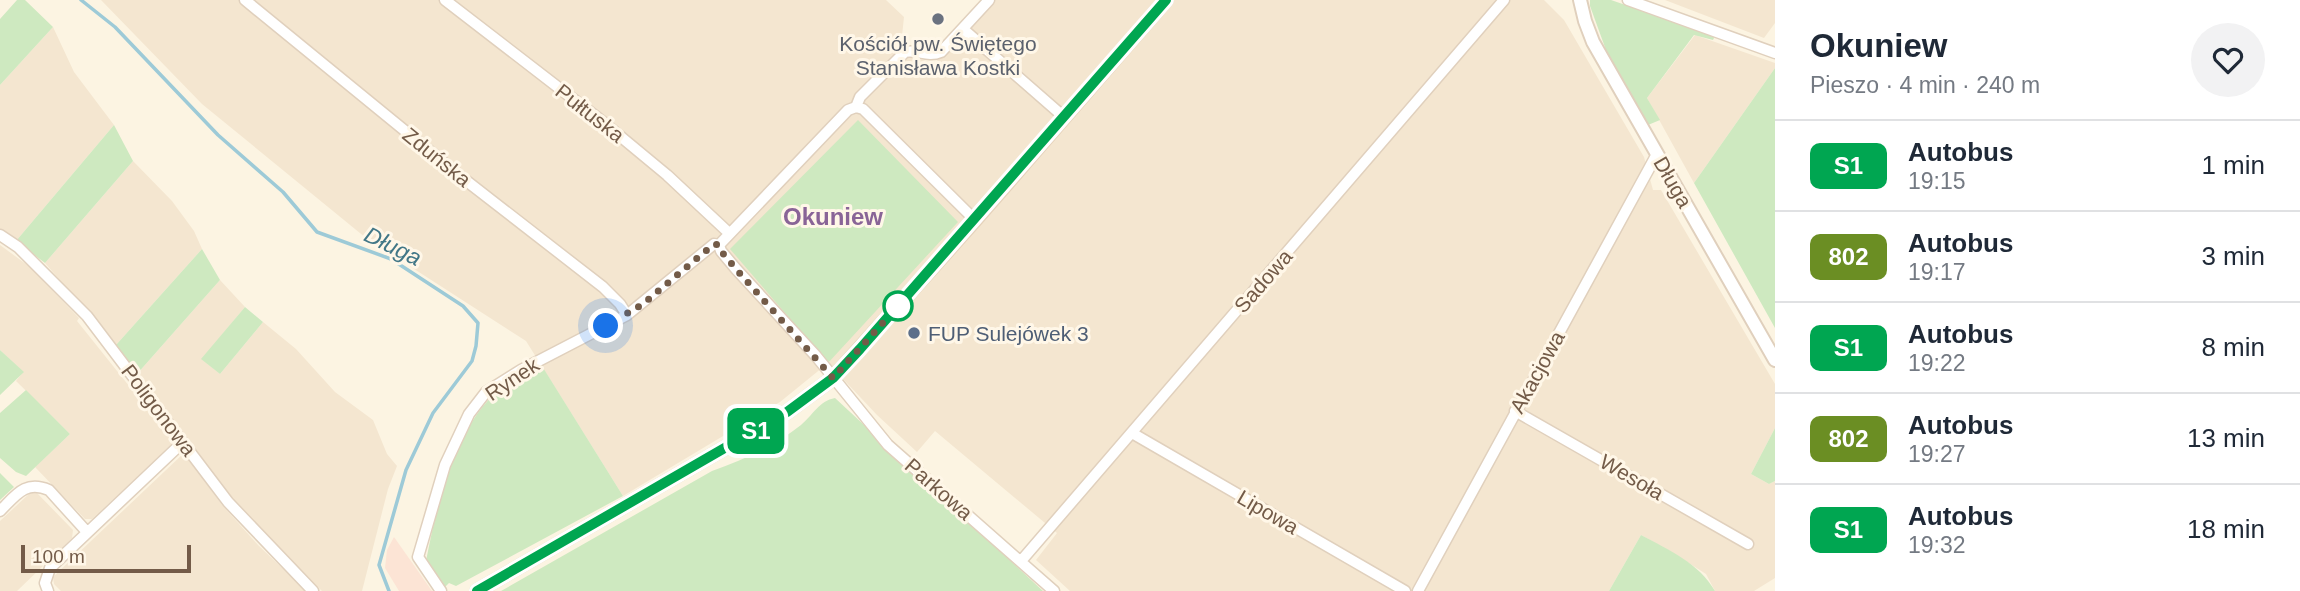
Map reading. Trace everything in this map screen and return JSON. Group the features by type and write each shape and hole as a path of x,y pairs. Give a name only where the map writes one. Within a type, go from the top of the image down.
{"main road":[{"path":"477,591 787,412 833,378 975,220 1166,0"},
{"name":"Długa","path":"1580,0 1593,42 1775,360"}],"street":[{"name":"Zduńska","path":"245,0 464,179 603,286 627,315"},
{"name":"Pułtuska","path":"446,0 614,130 729,233"},
{"path":"989,0 962,29 1064,117"},
{"name":"Sadowa","path":"1020,561 1504,0"},
{"path":"1628,0 1775,52"},
{"name":"Rynek","path":"441,591 418,557 445,465 469,414 486,393 509,377 627,315 714,244 719,245 846,112 856,107 860,97 905,52 936,54 962,29"},
{"path":"856,107 863,108 975,220"},
{"name":"Akacjowa","path":"1418,591 1657,154"},
{"name":"Poligonowa","path":"0,235 18,247 87,316 228,502 313,591"},
{"path":"719,245 736,269 833,378"},
{"name":"Parkowa","path":"833,378 888,445 1054,591"},
{"name":"Wesoła","path":"1515,411 1748,544"},
{"name":"Lipowa","path":"1132,433 1405,591"},
{"path":"48,591 45,583 50,568 183,442"},
{"path":"0,511 24,488 34,485 49,490 87,532"}],"shaded area":[{"path":"101,0 886,0 904,17 900,55 935,63 993,0 1544,0 1564,20 1644,157 1653,190 1661,190 1775,384 1775,428 1751,474 1769,484 1775,481 1775,578 1754,591 1715,591 1706,574 1641,535 1609,591 1070,591 1036,560 1057,533 935,431 917,452 877,415 828,363 780,402 623,496 526,341 366,238 202,104"},
{"path":"1665,0 1775,0 1775,23 1764,38"},
{"path":"53,27 74,72 114,125 16,241 0,230 0,85"},
{"path":"1695,35 1775,63 1775,68 1694,183 1647,98"},
{"path":"133,161 172,201 194,231 202,249 116,345 45,263"},
{"path":"0,245 30,267 79,318 77,321 174,442 92,519 85,519 35,467 70,434 16,381 23,372 0,350"},
{"path":"220,280 245,307 202,359 220,374 263,322 296,349 335,392 373,420 387,454 397,466 388,489 362,591 322,591 266,537 237,505 137,374"},
{"path":"184,453 222,505 258,545 306,591 61,591 54,584 53,577"},
{"path":"30,493 37,493 73,530 72,538 17,591 0,591 0,521"},
{"path":"394,537 432,591 399,591 385,568 387,550"}],"green space":[{"path":"17,0 25,0 53,27 0,85 0,19"},
{"path":"1590,0 1611,0 1715,36 1713,40 1694,35 1647,98 1660,120 1648,125 1606,50"},
{"path":"1775,68 1775,328 1694,183"},
{"path":"858,120 958,222 828,363 730,249"},
{"path":"114,125 133,161 45,263 16,241"},
{"path":"202,249 220,280 137,374 116,345"},
{"path":"245,307 263,322 220,374 201,359"},
{"path":"0,350 24,372 0,395"},
{"path":"542,366 623,496 456,586 449,583 445,587 426,561 442,493 459,446 483,406 499,390"},
{"path":"26,390 70,434 26,476 16,472 0,458 0,413"},
{"path":"835,398 1043,591 501,591 712,471 769,446 791,433 825,402"},
{"path":"1775,428 1775,481 1769,484 1751,474"},
{"path":"0,473 14,487 0,500"},
{"path":"1641,535 1692,565 1715,591 1609,591"}],"waterway":[{"name":"Długa","path":"81,0 115,27 218,135 283,192 317,232 391,259 463,306 478,323 472,361 433,413 406,470 379,565 389,591"}],"bus line":[{"name":"S1","path":"477,591 787,412 833,378 975,220 1166,0"}],"place":[{"name":"Kościół pw. Świętego Stanisława Kostki","path":"938,19"},
{"name":"FUP Sulejówek 3","path":"914,333"}],"district":[{"name":"Okuniew","path":"833,216"}],"route":[{"path":"606,326 643,304 714,244 719,245 736,269 833,378 898,306"}]}
